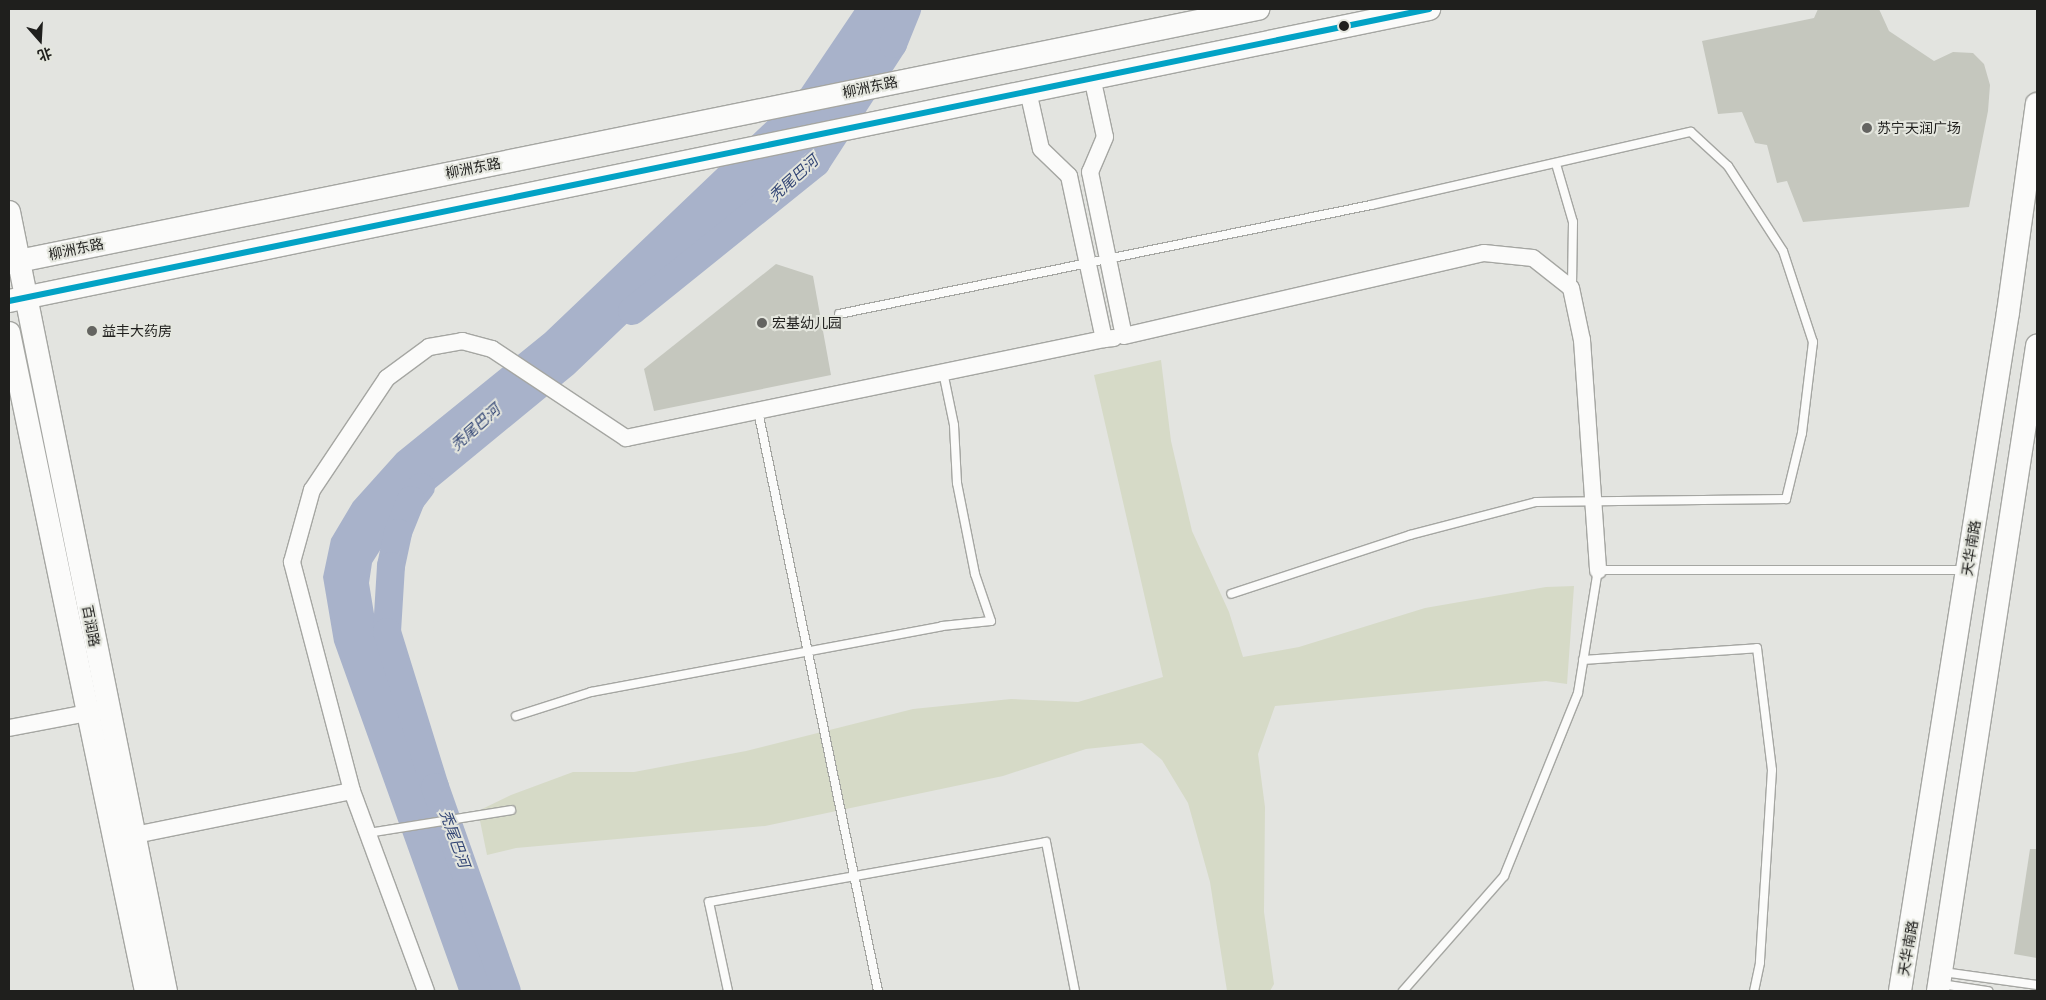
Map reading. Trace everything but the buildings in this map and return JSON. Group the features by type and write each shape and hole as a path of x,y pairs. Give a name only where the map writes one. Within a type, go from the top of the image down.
{"main road":[{"name":"柳洲东路","path":"13,262 766,109 937,72 1258,9"},
{"path":"16,299 1429,9"},
{"name":"天华南路","path":"1900,991 1968,570 2037,104"},
{"name":"百润路","path":"9,212 16,299 98,711 146,991"},
{"name":"百润路","path":"9,333 98,711 135,835 166,991"},
{"path":"1940,982 2037,346"}],"street":[{"path":"1092,77 1105,137 1090,172 1124,336"},
{"path":"1028,90 1041,149 1069,176 1104,339"},
{"path":"426,991 352,791 292,562 312,490 387,378 429,347 462,340 492,349 571,404 626,438 1124,336 1484,254 1533,258 1571,288 1582,340 1598,570"},
{"path":"9,728 98,711"},
{"path":"135,835 352,791"}],"lane":[{"path":"839,314 1556,164 1691,132 1728,166 1783,251 1813,342 1802,433 1786,499 1594,503 1536,502 1410,534 1231,594"},
{"path":"1556,164 1573,222 1573,298"},
{"path":"516,716 591,692 942,626 990,621 974,574 957,483 954,425 943,372"},
{"path":"758,411 852,875 878,991"},
{"path":"1403,991 1504,876 1578,693 1598,570 1968,570"},
{"path":"1583,660 1757,648 1772,770 1760,963 1754,991"},
{"path":"368,833 487,812 511,810"},
{"path":"728,991 709,902 852,875 1046,842 1075,991"},
{"path":"1940,982 2037,985"},
{"path":"1940,982 1988,991"}],"green space":[{"path":"1161,360 1171,441 1192,531 1229,612 1243,657 1299,647 1425,608 1546,587 1574,586 1567,684 1546,681 1275,706 1258,754 1265,807 1264,912 1274,984 1270,991 1227,991 1210,882 1188,803 1162,760 1142,743 1086,749 1003,776 765,826 516,848 487,855 478,811 511,795 573,772 634,772 746,751 913,709 1011,699 1078,702 1163,677 1094,375"}],"water":[{"path":"855,9 904,9 892,44 834,126 574,374 428,494 389,536 372,563 369,583 377,632 506,991 459,991 334,642 323,577 331,539 353,502 397,453 545,333 801,89"}],"waterway":[{"name":"秃尾巴河","path":"632,311 816,163 893,44 907,9"},
{"name":"秃尾巴河","path":"421,487 411,500 398,533 391,566 387,632 435,787 507,991"}],"transit line":[{"path":"9,301 1429,9"}],"place":[{"name":"苏宁天润广场","path":"1867,128"},
{"name":"宏基幼儿园","path":"762,323"},
{"name":"益丰大药房","path":"92,331"}]}
